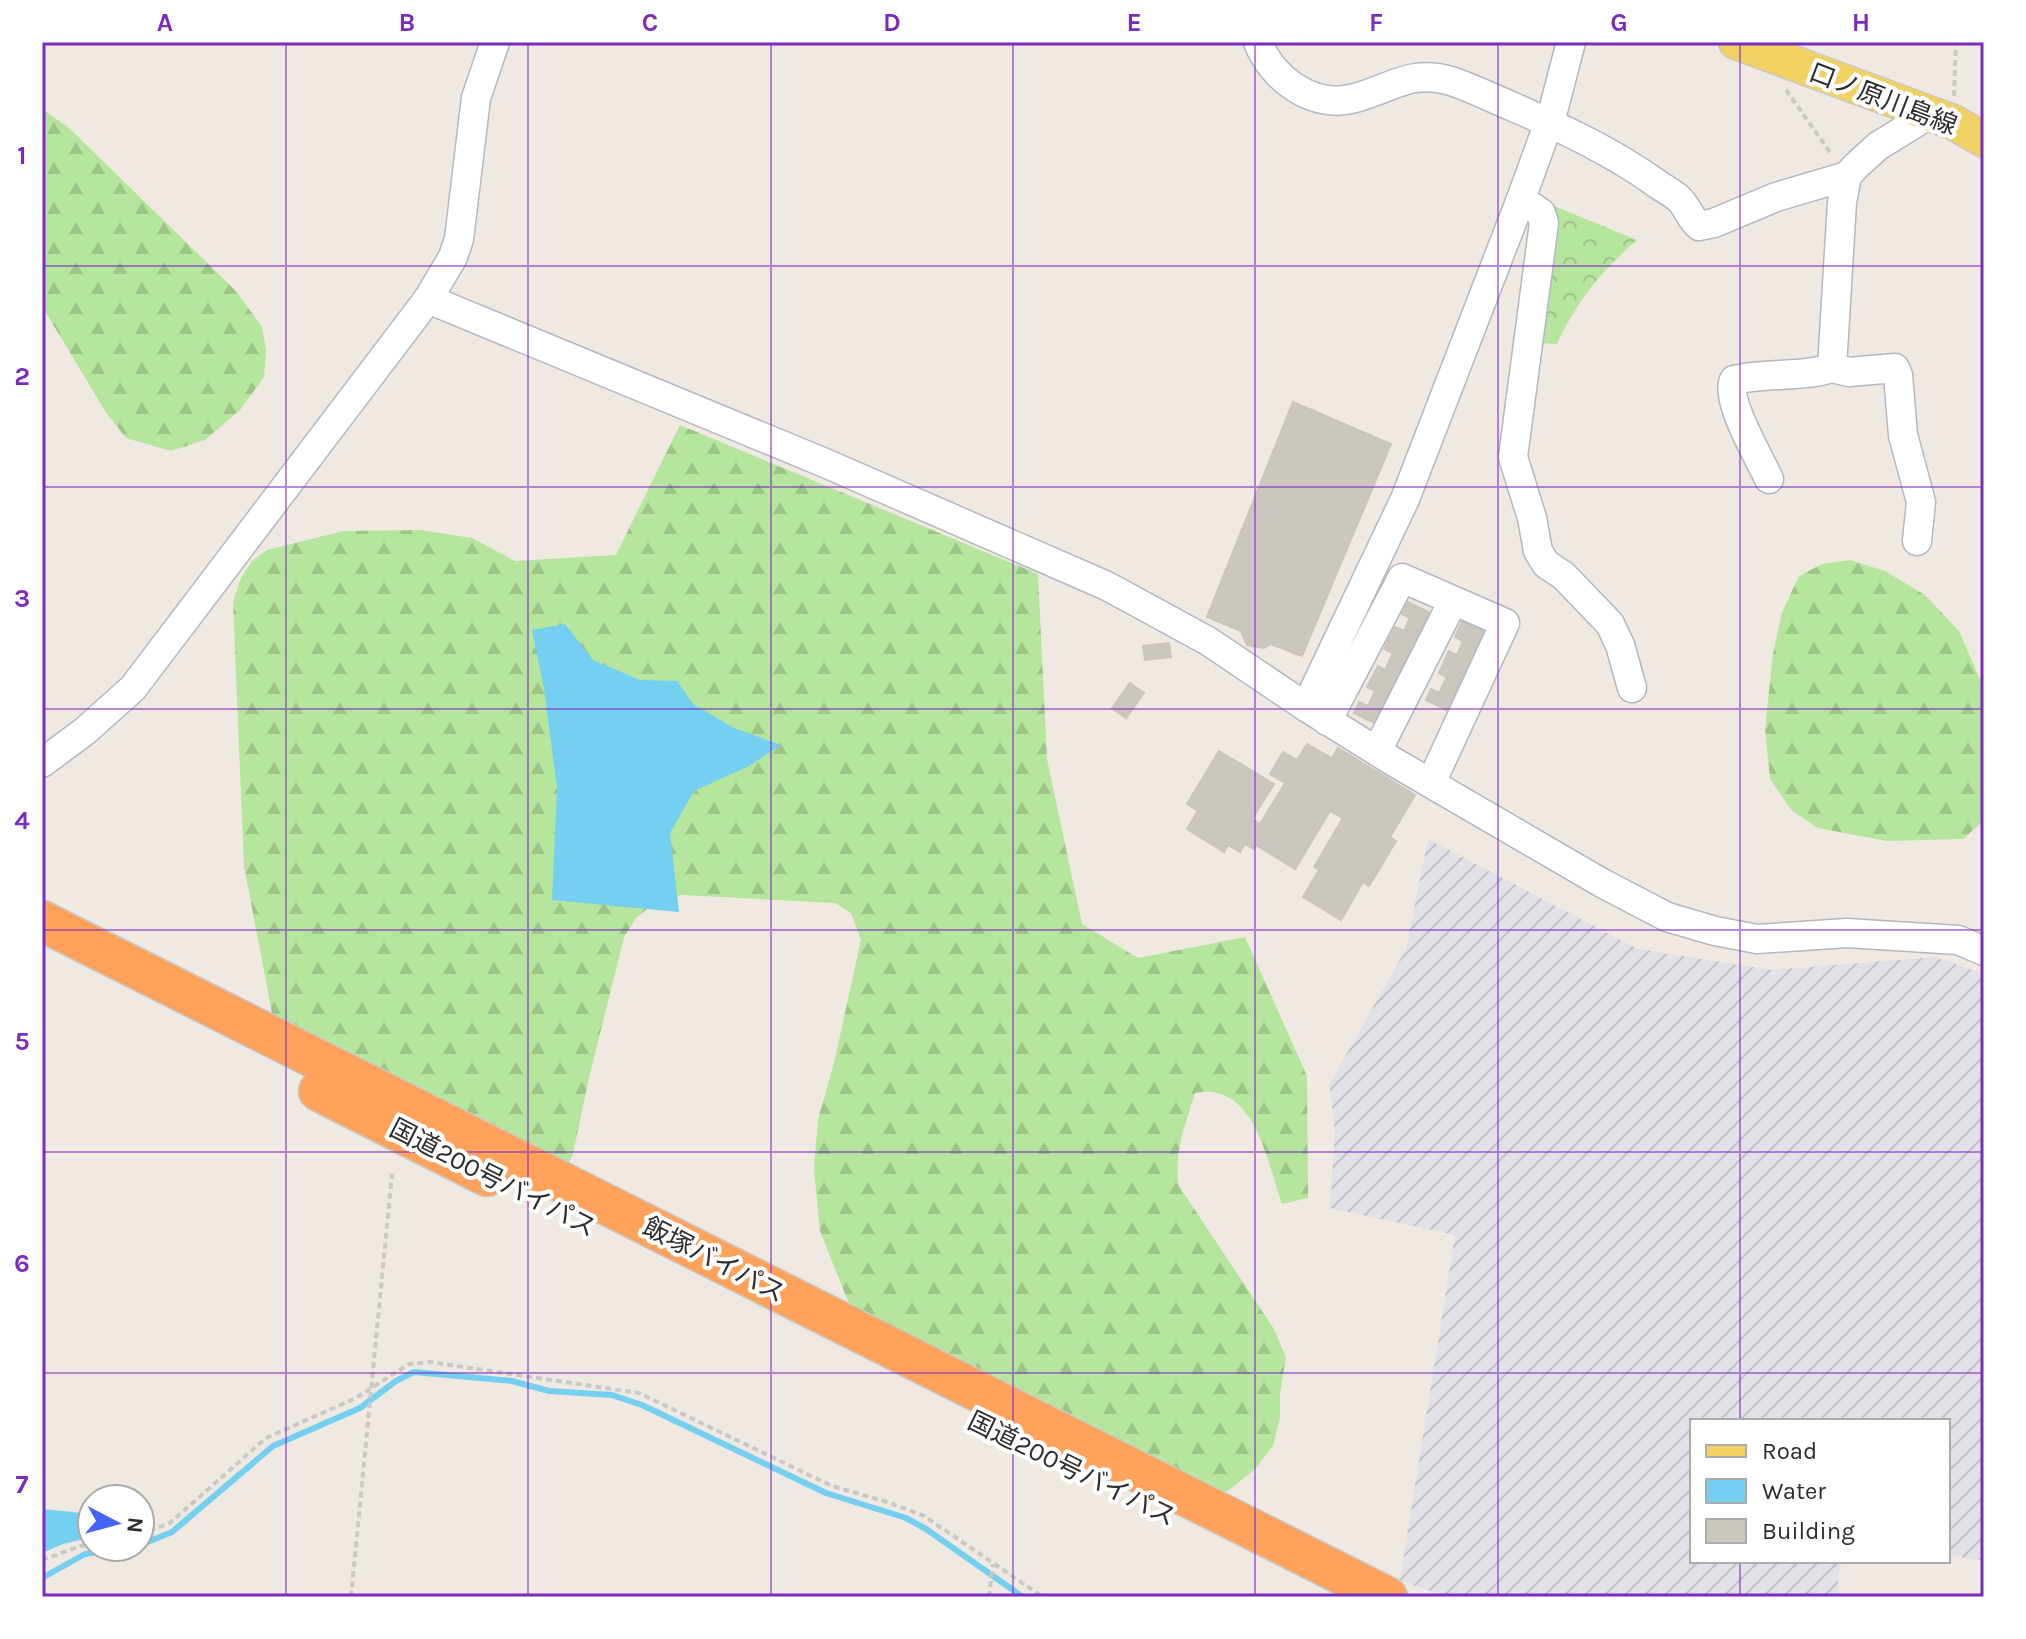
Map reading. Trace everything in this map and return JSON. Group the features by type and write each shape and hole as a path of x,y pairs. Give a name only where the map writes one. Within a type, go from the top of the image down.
{"highway":[{"name":"飯塚バイパス","path":"42,921 1387,1597"},
{"name":"国道200号バイパス","path":"42,949 399,1132 1332,1597"}],"main road":[{"name":"口ノ原川島線","path":"1750,48 1941,118 1984,140"}],"street":[{"path":"42,763 85,731 133,688 428,299 453,257 459,239 476,98 495,42"},
{"path":"1258,42 1263,55 1278,75 1313,97 1333,101 1354,99 1398,80 1427,77 1453,81 1549,123 1631,165 1681,201 1699,226 1714,223 1776,197 1847,176 1878,146 1941,118"},
{"path":"1316,714 1405,499 1521,199 1549,123 1571,42"},
{"path":"1832,368 1842,202 1847,176"},
{"path":"1521,199 1541,213 1544,223 1513,457 1532,518 1538,551 1546,564 1564,576 1610,624 1620,645 1632,688"},
{"path":"428,299 825,463 1107,586 1208,641 1316,714 1431,783 1602,883 1667,917 1757,939 1847,933 1958,940 1984,951"},
{"path":"1769,479 1734,403 1730,387 1734,380 1749,376 1810,375 1832,368 1849,372 1895,368 1903,435 1921,502 1917,541"},
{"path":"1316,714 1402,578 1505,623 1431,783"},
{"path":"1377,751 1453,601"}],"path":[{"path":"1941,118 1956,42"},
{"path":"1750,48 1785,88 1847,176"},
{"path":"351,1597 392,1174"},
{"path":"156,1528 170,1523 266,1438 372,1388 409,1364 430,1362 639,1393 832,1486 924,1516 1043,1597"},
{"path":"42,1560 76,1548"},
{"path":"989,1597 993,1562"}],"shaded area":[{"path":"1428,839 1638,949 1772,970 1936,957 1984,974 1984,1561 1950,1555 1950,1419 1690,1419 1690,1563 1841,1563 1836,1597 1446,1597 1400,1580 1455,1235 1330,1208 1335,1130 1329,1085 1406,949"}],"green space":[{"path":"42,109 69,128 236,291 262,327 266,350 264,377 240,410 205,440 171,451 126,438 105,411 42,306"},
{"path":"1554,206 1637,240 1591,288 1557,344 1536,343"},
{"path":"680,425 1038,574 1047,759 1082,924 1138,958 1245,937 1307,1076 1308,1198 1282,1204 1264,1147 1245,1112 1232,1099 1215,1093 1195,1093 1179,1150 1179,1186 1274,1329 1286,1358 1280,1393 1280,1417 1273,1446 1255,1469 1228,1491 1193,1503 859,1329 820,1231 814,1169 818,1119 834,1063 861,940 851,913 835,903 682,895 651,906 636,918 624,937 573,1154 558,1186 276,1034 244,866 233,602 241,578 252,561 267,550 343,531 420,530 472,538 515,561 616,555"},
{"path":"1850,560 1885,571 1925,595 1959,631 1984,689 1984,820 1963,839 1887,841 1818,828 1792,811 1770,779 1765,729 1773,654 1782,612 1799,576 1822,564"}],"water":[{"path":"565,624 593,660 640,680 677,681 693,704 734,728 781,745 749,766 694,791 670,833 679,912 552,900 557,787 544,689 532,630"},
{"path":"42,1509 76,1512 76,1541 42,1553"}],"building":[{"path":"1293,402 1391,444 1302,656 1270,644 1264,648 1247,645 1241,631 1207,617"},
{"path":"1408,602 1430,613 1376,724 1354,713 1359,702 1368,706 1375,691 1367,687 1378,666 1385,670 1393,653 1384,649 1395,627 1404,631 1410,618 1402,614"},
{"path":"1462,621 1486,633 1448,711 1426,700 1431,689 1439,693 1447,677 1439,673 1449,651 1457,655 1463,641 1455,637"},
{"path":"1169,643 1171,657 1145,660 1143,646"},
{"path":"1130,683 1144,693 1126,718 1112,708"},
{"path":"1307,744 1332,758 1338,748 1415,795 1390,837 1396,841 1369,886 1363,882 1341,920 1303,897 1319,870 1314,867 1343,818 1330,811 1295,869 1256,845 1254,849 1245,844 1240,852 1228,845 1224,852 1187,829 1198,811 1187,804 1219,751 1274,784 1252,819 1260,824 1285,783 1270,774 1283,752 1297,760"}],"waterway":[{"path":"156,1538 172,1532 273,1446 360,1408 396,1381 414,1372 512,1381 549,1391 612,1395 642,1405 826,1493 906,1518 1023,1597"},
{"path":"42,1578 76,1559"}]}
